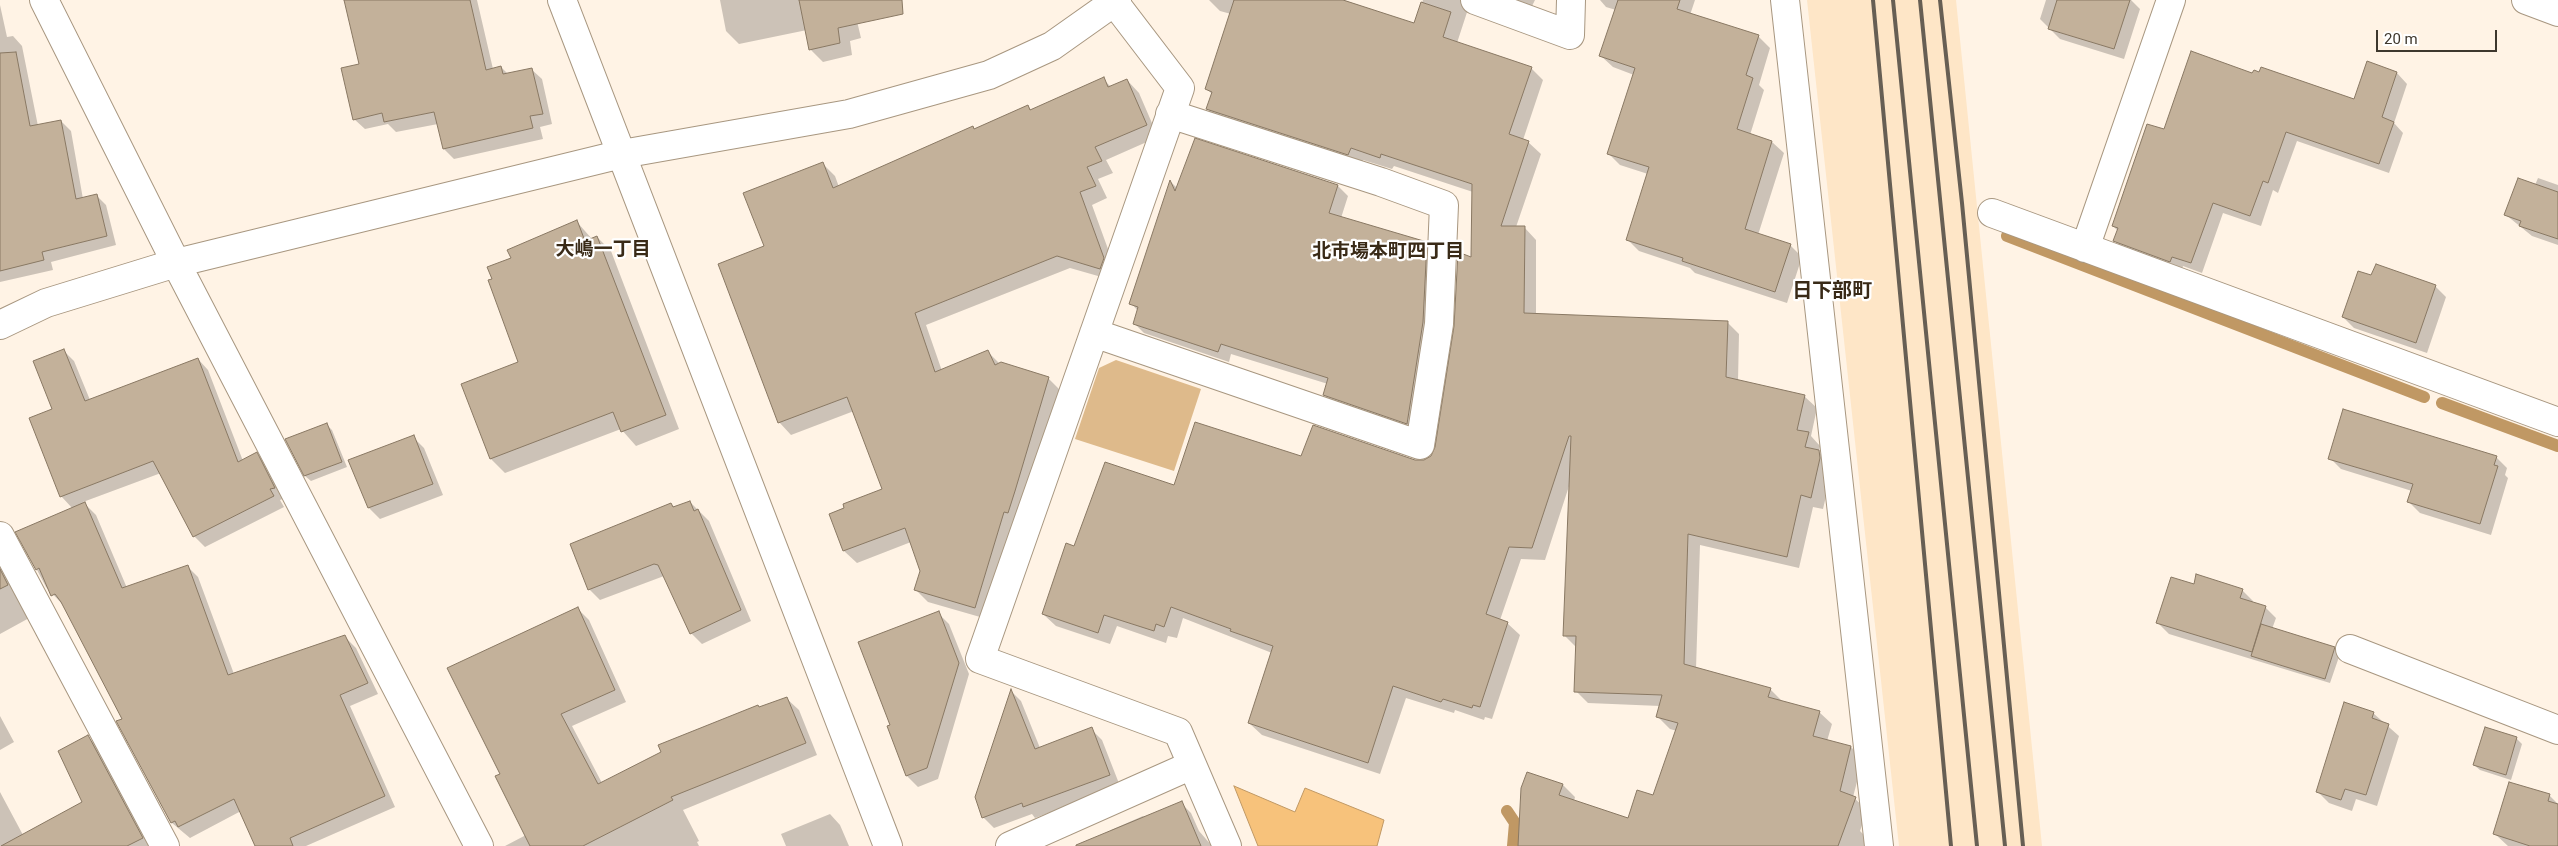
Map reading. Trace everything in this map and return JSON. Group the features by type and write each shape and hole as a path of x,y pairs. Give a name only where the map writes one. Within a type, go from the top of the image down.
{"street":[{"path":"44,0 176,263 479,846"},
{"path":"562,0 888,846"},
{"path":"1475,0 1570,35 1571,0"},
{"path":"1785,0 1879,846"},
{"path":"2085,248 2171,0"},
{"path":"2526,0 2558,12"},
{"path":"0,325 46,303 176,263 622,154 848,114 988,75 1052,46 1116,1 1180,88 980,659 1178,732 1227,846"},
{"path":"1094,333 1420,445 1439,324 1444,205 1381,182 1170,114"},
{"path":"1992,213 2558,422"},
{"path":"0,536 165,846"},
{"path":"2350,649 2558,730"},
{"path":"1010,846 1192,765"}],"shaded area":[{"path":"1807,0 1956,0 2042,846 1899,846"},
{"path":"1116,360 1201,389 1174,471 1075,439 1099,368"},
{"path":"1234,786 1295,812 1305,788 1384,820 1377,846 1258,846"}],"building":[{"path":"344,0 470,0 486,70 501,66 503,74 532,68 543,114 530,116 533,128 443,149 434,112 384,122 382,113 353,120 341,68 359,64"},
{"path":"799,0 902,0 903,14 838,28 840,43 809,50"},
{"path":"1234,0 1343,0 1414,23 1421,2 1451,12 1443,37 1532,67 1509,134 1529,141 1501,226 1525,226 1524,313 1728,321 1726,377 1805,395 1797,430 1809,432 1805,447 1819,450 1820,458 1811,498 1801,495 1787,557 1688,534 1684,664 1771,688 1768,697 1820,711 1813,736 1851,746 1840,791 1856,797 1838,846 1518,846 1521,788 1527,772 1563,784 1559,795 1628,818 1637,790 1653,795 1678,723 1656,717 1662,695 1574,692 1576,636 1563,636 1571,436 1569,436 1532,548 1509,547 1486,614 1508,622 1480,707 1473,705 1472,708 1443,699 1441,702 1393,686 1368,763 1248,723 1273,646 1171,607 1164,627 1156,624 1154,631 1104,615 1098,633 1042,614 1066,543 1074,546 1105,462 1174,485 1195,422 1301,456 1313,425 1415,460 1424,460 1431,456 1435,447 1454,326 1458,252 1471,257 1472,184 1381,154 1380,158 1351,148 1348,155 1206,109 1212,92 1205,89"},
{"path":"1618,0 1680,0 1677,9 1759,35 1746,75 1753,78 1737,129 1772,141 1745,229 1791,244 1775,292 1682,261 1683,258 1626,240 1649,167 1607,154 1635,68 1599,56"},
{"path":"2057,0 2130,0 2114,49 2048,29"},
{"path":"2191,51 2252,73 2254,70 2259,72 2261,67 2354,99 2367,61 2397,72 2382,117 2394,122 2379,164 2286,132 2268,183 2263,181 2250,216 2213,203 2191,263 2172,257 2170,262 2113,241 2118,228 2112,226 2147,124 2164,129"},
{"path":"16,52 30,126 61,120 76,199 97,194 107,236 42,252 44,260 0,271 0,53"},
{"path":"1104,77 1108,87 1127,79 1147,125 1095,147 1102,161 1087,167 1096,186 1080,192 1104,258 1100,269 1057,256 915,313 935,372 988,350 995,365 1001,362 1049,377 1008,513 1004,512 975,608 914,590 920,571 905,528 843,551 829,514 844,508 843,504 882,489 847,397 778,423 718,264 764,246 743,193 823,162 833,188 973,126 974,129 1028,105 1030,110"},
{"path":"1195,138 1338,185 1329,213 1427,242 1423,322 1407,424 1323,395 1328,378 1221,344 1218,352 1133,324 1138,307 1129,304 1170,180 1175,191"},
{"path":"2518,178 2558,192 2558,239 2519,226 2521,221 2504,215"},
{"path":"577,220 585,241 597,236 666,415 621,432 613,412 490,459 461,384 518,362 488,280 492,279 487,267 511,258 507,250"},
{"path":"2376,264 2436,285 2416,343 2342,317 2358,271 2371,275"},
{"path":"64,349 85,401 198,358 238,462 257,452 275,488 270,489 274,496 193,537 153,461 60,497 29,418 52,409 33,361"},
{"path":"2343,409 2497,456 2494,465 2498,466 2480,524 2407,502 2413,484 2328,459"},
{"path":"327,423 342,462 304,476 285,439"},
{"path":"414,435 433,484 368,508 348,460"},
{"path":"690,501 694,511 698,509 741,610 690,634 658,565 654,564 588,590 570,544 671,503 673,507"},
{"path":"85,502 122,588 188,565 228,675 345,635 368,683 340,695 385,796 290,838 293,846 255,846 234,799 178,827 175,821 171,823 116,721 122,719 61,602 55,594 51,596 39,568 36,570 15,532"},
{"path":"0,569 8,585 0,589"},
{"path":"2196,574 2243,589 2240,598 2266,606 2252,652 2156,623 2171,577 2194,584"},
{"path":"578,607 615,690 561,714 598,784 661,752 658,745 758,705 759,707 787,697 806,743 671,797 673,800 583,846 530,846 495,776 500,774 447,668"},
{"path":"939,611 959,663 927,768 906,776 887,726 890,725 858,642"},
{"path":"2261,624 2335,647 2325,679 2251,656"},
{"path":"1011,689 1035,749 1092,727 1110,775 1023,807 1022,803 982,818 975,797"},
{"path":"2344,702 2374,712 2372,718 2389,724 2366,795 2345,789 2341,800 2316,792"},
{"path":"2485,727 2517,737 2506,775 2473,765"},
{"path":"88,735 143,838 127,846 1,846 82,802 58,751"},
{"path":"2509,782 2550,794 2548,801 2558,804 2558,846 2530,846 2493,834"},
{"path":"1182,801 1201,846 1076,846 1076,845"}],"waterway":[{"path":"2007,236 2424,397"},
{"path":"2442,403 2558,446"},
{"path":"1507,811 1515,823 1513,846"}],"railway":[{"path":"1873,0 1951,846"},
{"path":"1893,0 1977,846"},
{"path":"1920,0 2005,846"},
{"path":"1940,0 1962,203 2023,846"}],"district":[{"name":"大嶋一丁目","path":"603,250"},
{"name":"北市場本町四丁目","path":"1388,252"},
{"name":"日下部町","path":"1832,292"}]}
